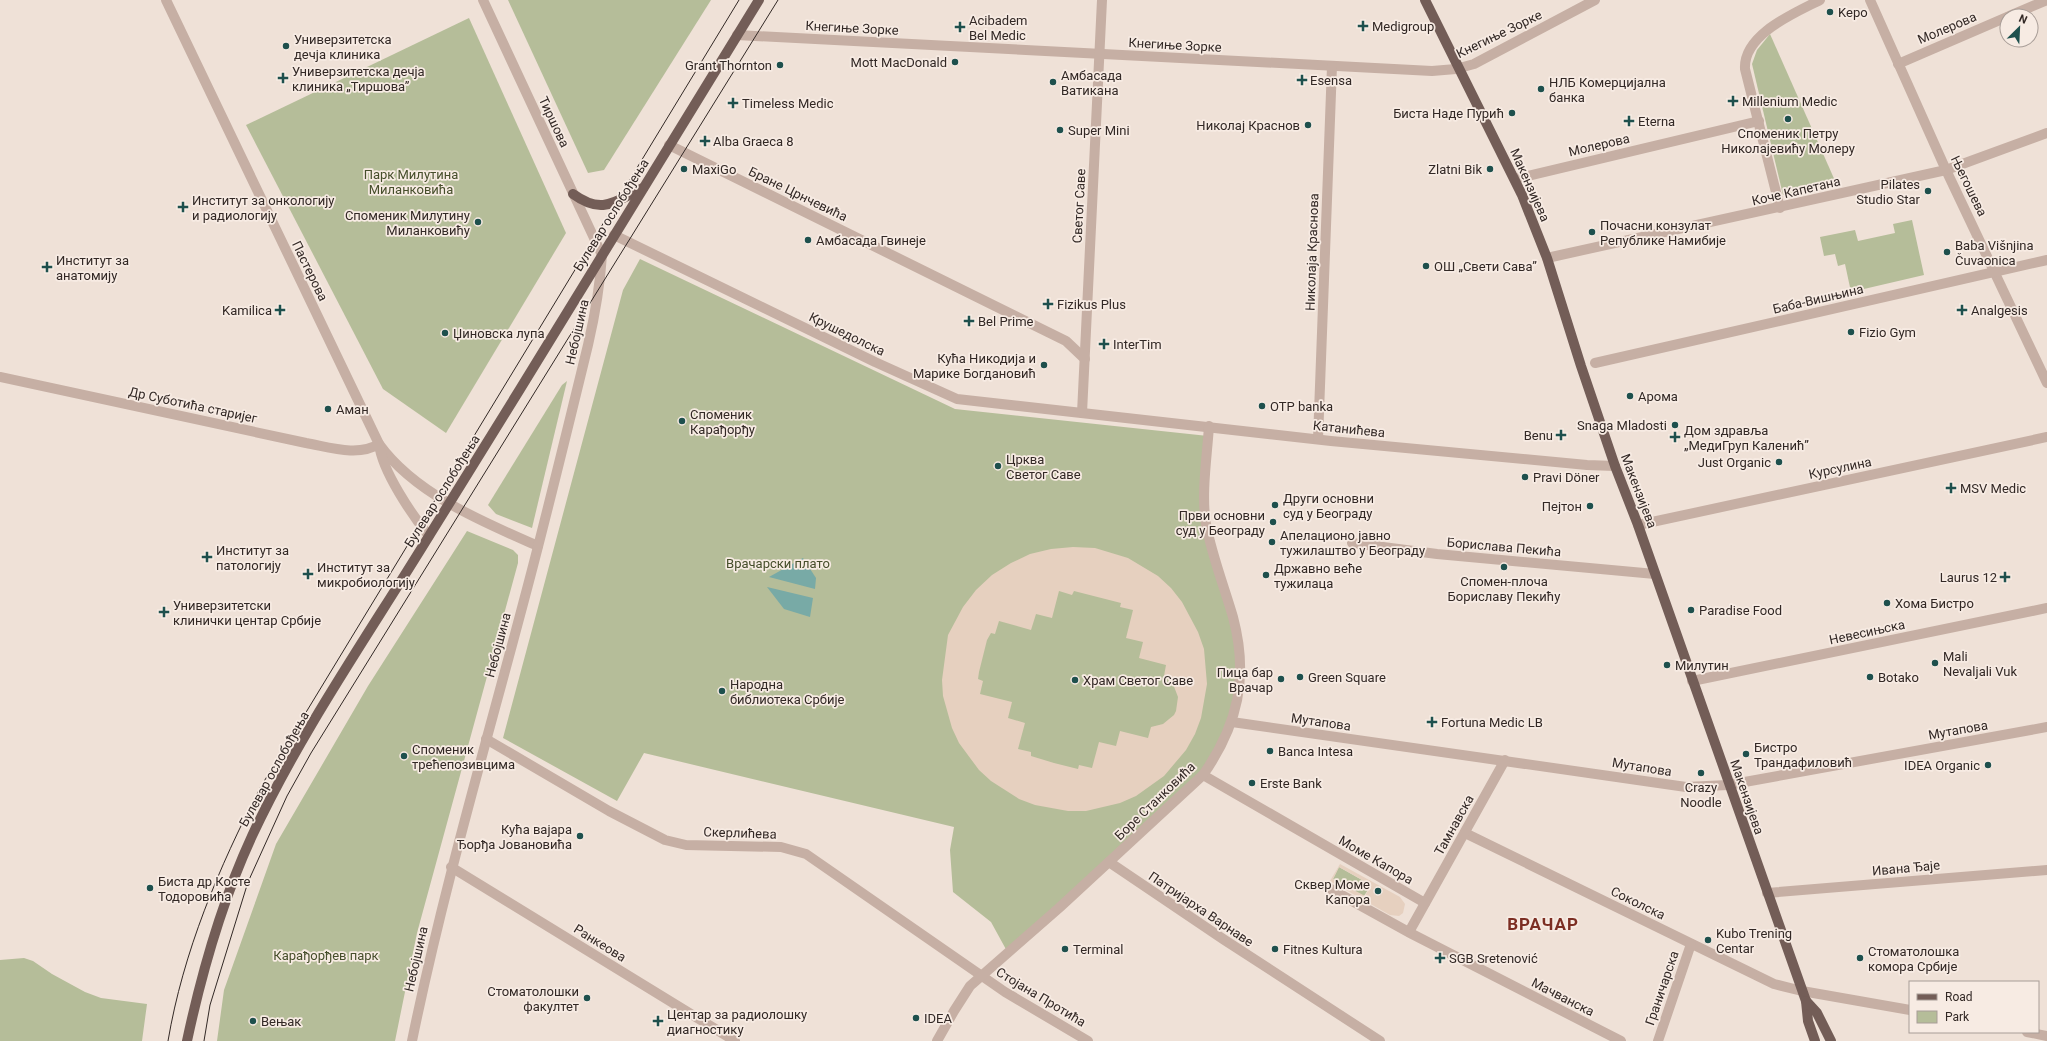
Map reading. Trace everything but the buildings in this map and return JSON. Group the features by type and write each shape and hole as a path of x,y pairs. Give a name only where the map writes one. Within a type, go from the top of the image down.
{"main road":[{"name":"Булевар ослобођења","path":"188,1041 206,962 220,918 251,838 274,790 759,0"},
{"name":"Макензијева","path":"1425,0 1515,179 1547,258 1580,366 1615,466 1638,525 1728,785 1806,1001 1808,1022 1815,1041"},
{"path":"573,194 588,204 599,206 615,202 643,188"},
{"name":"Макензијева","path":"1806,1001 1817,1012 1831,1041"}],"street":[{"name":"Пастерова","path":"166,0 380,444 384,464 417,520 430,536"},
{"name":"Тиршова","path":"483,0 602,255"},
{"name":"Светог Саве","path":"1082,413 1102,0"},
{"name":"Кнегиње Зорке","path":"737,35 1099,55 1432,71 1460,69 1474,64 1595,0"},
{"path":"1780,208 1745,68 1748,54 1756,42 1774,23 1820,0"},
{"name":"Његошева","path":"1870,0 1946,170 1996,271 2047,383"},
{"name":"Молерова","path":"2028,8 2047,0"},
{"name":"Молерова","path":"1898,64 1999,20"},
{"name":"Николаја Краснова","path":"1318,439 1332,66"},
{"name":"Молерова","path":"1515,179 1759,121"},
{"name":"Коче Капетана","path":"1547,258 1780,208 1946,170 2047,133"},
{"name":"Бране Црнчевића","path":"669,145 1066,341 1084,359"},
{"name":"Крушедолска","path":"614,235 948,396 966,401 1082,413"},
{"name":"Небојшина","path":"412,1041 428,964 451,867 538,546 597,309 602,255"},
{"name":"Баба-Вишњина","path":"1595,363 1671,347 2047,260"},
{"path":"1066,341 1080,335 1086,326"},
{"name":"Др Суботића старијег","path":"0,377 306,443 357,450 373,448 380,444"},
{"name":"Катанићева","path":"1082,413 1318,439 1586,465 1615,466"},
{"name":"Боре Станковића","path":"937,1041 970,986 1110,862 1203,775 1215,758 1232,722 1241,680 1240,658 1237,635 1212,552 1206,522 1205,504 1209,426"},
{"name":"Курсулина","path":"1638,525 2047,437"},
{"name":"Пастерова","path":"380,444 404,471 450,503 493,526 538,546"},
{"name":"Борислава Пекића","path":"1352,543 1437,554 1654,574"},
{"name":"Невесињска","path":"1692,681 2047,608"},
{"name":"Мутапова","path":"1232,722 1506,760 1686,787 1728,785 2047,727"},
{"name":"Скерлићева","path":"486,739 615,815 665,840 686,845 781,848 806,854 981,976"},
{"name":"Тамнавска","path":"1425,903 1506,760"},
{"name":"Моме Капора","path":"1203,775 1425,903"},
{"name":"Соколска","path":"1465,833 1774,984 1802,991 1909,1010"},
{"name":"Патријарха Варнаве","path":"1110,862 1235,948 1380,1041"},
{"name":"Ранкеова","path":"451,867 730,1040"},
{"name":"Ивана Ђаје","path":"1767,893 2047,870"},
{"path":"1327,887 1409,932 1425,903"},
{"name":"Мачванска","path":"1409,932 1621,1041"},
{"name":"Граничарска","path":"1658,1041 1691,944"},
{"name":"Стојана Протића","path":"981,976 1005,992 1088,1041"},
{"path":"2032,1033 2047,1036"}],"green space":[{"path":"508,0 711,0 604,170 588,173"},
{"name":"Парк Милутина Миланковића","path":"469,18 566,233 446,433 383,389 246,125"},
{"path":"1770,34 1836,183 1783,195 1752,64 1757,50"},
{"path":"1912,220 1924,275 1851,292 1845,264 1838,266 1835,254 1824,256 1820,237 1855,230 1858,241 1895,233 1893,224"},
{"name":"Врачарски плато","path":"640,259 955,409 1208,436 1205,504 1237,635 1241,680 1215,758 1008,953 991,922 953,892 950,850 954,827 644,753 617,801 503,738 623,290"},
{"path":"567,381 532,528 496,514 488,505 562,385"},
{"name":"Карађорђев парк","path":"467,531 513,550 518,555 518,563 417,933 395,1041 217,1041 224,990 276,844 368,686"},
{"path":"1339,867 1371,885 1364,896 1333,879"},
{"path":"24,958 33,961 52,974 85,992 101,998 147,1004 142,1041 0,1041 0,960"}],"shaded area":[{"path":"1073,547 1095,548 1128,558 1158,576 1171,588 1182,602 1198,632 1204,649 1207,684 1201,718 1195,734 1186,750 1164,776 1136,796 1120,803 1086,811 1068,811 1035,805 1019,799 991,781 979,770 959,743 952,728 943,696 942,680 948,635 963,607 976,590 992,575 1011,563 1030,554 1051,549","holes":["1059,591 1072,595 1074,591 1121,603 1120,607 1133,610 1126,638 1143,642 1139,658 1166,665 1164,676 1173,684 1178,697 1174,715 1163,724 1151,727 1148,738 1120,731 1116,746 1099,742 1092,768 1079,765 1078,769 1054,763 1031,756 1031,752 1018,749 1025,723 1008,718 1012,702 980,694 983,681 978,679 987,640 991,633 995,634 999,621 1031,630 1036,614 1052,618"]},
{"name":"Сквер Моме Капора","path":"1340,864 1400,897 1405,904 1403,913 1399,916 1390,915 1330,881","holes":["1339,867 1371,885 1365,896 1333,879"]}],"water":[{"path":"803,558 816,578 815,589 769,577"},
{"path":"767,587 813,598 810,617 784,609"}],"tram line":[{"path":"168,1041 183,975 204,911 230,848 260,788 739,0"},
{"path":"204,1041 210,1005 248,882 287,796 311,753 778,0"}],"place":[{"name":"Kepo","path":"1830,12"},
{"name":"Medigroup","path":"1363,26"},
{"name":"Acibadem Bel Medic","path":"960,27"},
{"name":"Универзитетска дечја клиника","path":"286,46"},
{"name":"Mott MacDonald","path":"955,62"},
{"name":"Grant Thornton","path":"780,65"},
{"name":"Универзитетска дечја клиника „Тиршова”","path":"283,78"},
{"name":"Esensa","path":"1302,80"},
{"name":"Амбасада Ватикана","path":"1053,82"},
{"name":"НЛБ Комерцијална банка","path":"1541,89"},
{"name":"Millenium Medic","path":"1733,101"},
{"name":"Timeless Medic","path":"733,103"},
{"name":"Биста Наде Пурић","path":"1512,113"},
{"name":"Споменик Петру Николајевићу Молеру","path":"1788,119"},
{"name":"Eterna","path":"1629,121"},
{"name":"Николај Краснов","path":"1308,125"},
{"name":"Super Mini","path":"1060,130"},
{"name":"Alba Graeca 8","path":"705,141"},
{"name":"MaxiGo","path":"684,169"},
{"name":"Zlatni Bik","path":"1490,169"},
{"name":"Pilates Studio Star","path":"1928,191"},
{"name":"Институт за онкологију и радиологију","path":"183,207"},
{"name":"Споменик Милутину Миланковићу","path":"478,222"},
{"name":"Почасни конзулат Републике Намибије","path":"1592,232"},
{"name":"Амбасада Гвинеје","path":"808,240"},
{"name":"Baba Višnjina Čuvaonica","path":"1947,252"},
{"name":"ОШ „Свети Сава”","path":"1426,266"},
{"name":"Институт за анатомију","path":"47,267"},
{"name":"Fizikus Plus","path":"1048,304"},
{"name":"Kamilica","path":"280,310"},
{"name":"Analgesis","path":"1962,310"},
{"name":"Bel Prime","path":"969,321"},
{"name":"Fizio Gym","path":"1851,332"},
{"name":"Џиновска лупа","path":"445,333"},
{"name":"InterTim","path":"1104,344"},
{"name":"Кућа Никодија и Марике Богдановић","path":"1044,365"},
{"name":"Арома","path":"1630,396"},
{"name":"OTP banka","path":"1262,406"},
{"name":"Аман","path":"328,409"},
{"name":"Споменик Карађорђу","path":"682,421"},
{"name":"Snaga Mladosti","path":"1675,425"},
{"name":"Benu","path":"1561,435"},
{"name":"Дом здравља „МедиГруп Каленић”","path":"1675,437"},
{"name":"Just Organic","path":"1779,462"},
{"name":"Црква Светог Саве","path":"998,466"},
{"name":"Pravi Döner","path":"1525,477"},
{"name":"MSV Medic","path":"1951,488"},
{"name":"Други основни суд у Београду","path":"1275,505"},
{"name":"Пејтон","path":"1590,506"},
{"name":"Први основни суд у Београду","path":"1273,522"},
{"name":"Апелационо јавно тужилаштво у Београду","path":"1272,542"},
{"name":"Институт за патологију","path":"207,557"},
{"name":"Спомен-плоча Бориславу Пекићу","path":"1504,567"},
{"name":"Институт за микробиологију","path":"308,574"},
{"name":"Државно веће тужилаца","path":"1266,575"},
{"name":"Laurus 12","path":"2005,577"},
{"name":"Хома Бистро","path":"1887,603"},
{"name":"Paradise Food","path":"1691,610"},
{"name":"Универзитетски клинички центар Србије","path":"164,612"},
{"name":"Mali Nevaljali Vuk","path":"1935,663"},
{"name":"Милутин","path":"1667,665"},
{"name":"Green Square","path":"1300,677"},
{"name":"Botako","path":"1870,677"},
{"name":"Пица бар Врачар","path":"1281,679"},
{"name":"Храм Светог Саве","path":"1075,680"},
{"name":"Народна библиотека Србије","path":"722,691"},
{"name":"Fortuna Medic LB","path":"1432,722"},
{"name":"Banca Intesa","path":"1270,751"},
{"name":"Бистро Трандафиловић","path":"1746,754"},
{"name":"Споменик трећепозивцима","path":"404,756"},
{"name":"IDEA Organic","path":"1988,765"},
{"name":"Crazy Noodle","path":"1701,773"},
{"name":"Erste Bank","path":"1252,783"},
{"name":"Кућа вајара Ђорђа Јовановића","path":"580,836"},
{"name":"Биста др Косте Тодоровића","path":"150,888"},
{"name":"Сквер Моме Капора","path":"1378,891"},
{"name":"Kubo Trening Centar","path":"1708,940"},
{"name":"Terminal","path":"1065,949"},
{"name":"Fitnes Kultura","path":"1275,949"},
{"name":"SGB Sretenović","path":"1440,958"},
{"name":"Стоматолошка комора Србије","path":"1860,958"},
{"name":"Стоматолошки факултет","path":"587,998"},
{"name":"IDEA","path":"916,1018"},
{"name":"Вењак","path":"253,1021"},
{"name":"Центар за радиолошку диагностику","path":"658,1021"}],"district":[{"name":"ВРАЧАР","path":"1543,924"}]}
